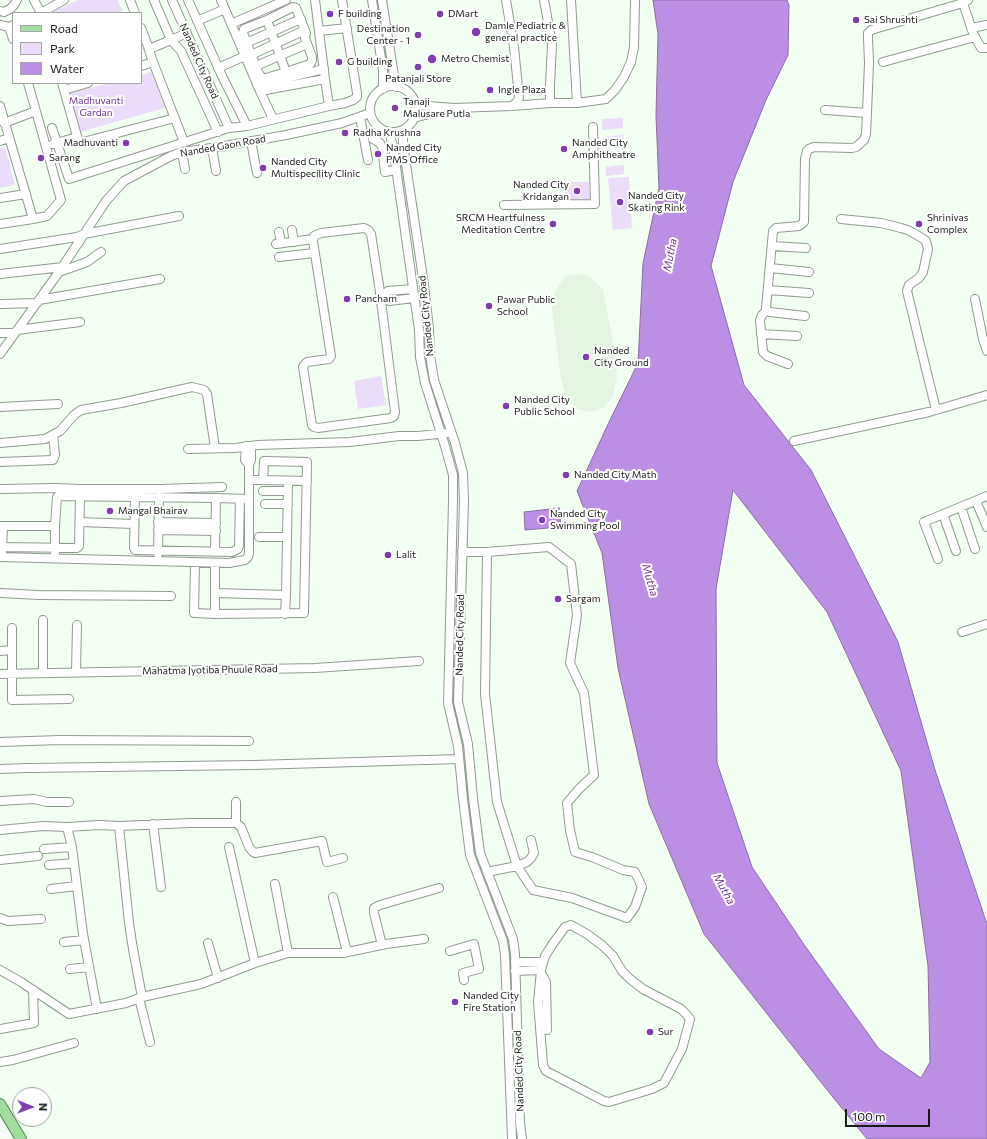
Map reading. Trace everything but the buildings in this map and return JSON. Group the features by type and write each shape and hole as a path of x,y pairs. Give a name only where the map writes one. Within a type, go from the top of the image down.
{"main road":[{"path":"0,1104 21,1139"}],"street":[{"path":"0,12 10,9 17,0"},
{"path":"34,0 40,12"},
{"path":"43,12 64,0"},
{"path":"130,0 135,12"},
{"path":"154,0 171,40 181,50 218,132"},
{"name":"Nanded City Road","path":"172,0 227,125"},
{"path":"188,0 218,68 247,126"},
{"path":"221,0 231,24 262,78 324,70"},
{"path":"231,24 286,0"},
{"path":"315,0 329,106"},
{"path":"52,128 69,180 218,132 227,125 247,126 353,100 357,97 357,93 342,0"},
{"path":"372,0 382,70 383,89"},
{"path":"382,0 396,87"},
{"path":"506,0 514,47 519,97 518,101 512,106"},
{"path":"544,0 552,44 550,103"},
{"path":"571,0 576,103"},
{"path":"414,105 454,108 576,103 606,99 615,90 624,77 631,62 634,47 635,0"},
{"path":"788,364 764,354 762,347 761,317 767,310 772,235 775,229 799,226 804,222 805,159 807,151 814,148 852,148 856,147 864,140 866,134 869,63 868,33 871,30 961,2 981,48 987,48"},
{"path":"259,88 310,64 312,61 305,38 306,33 296,8 293,7 267,20 244,29 242,33 259,88 272,119"},
{"path":"197,21 225,9"},
{"path":"246,43 301,19"},
{"path":"267,20 287,75"},
{"path":"0,25 11,26"},
{"path":"971,28 987,25"},
{"path":"319,31 347,28"},
{"path":"218,68 276,44 305,30"},
{"path":"149,49 186,33"},
{"path":"883,62 975,37"},
{"path":"143,38 149,49 184,142"},
{"path":"256,66 307,44"},
{"path":"142,66 153,62"},
{"path":"259,88 325,79"},
{"path":"0,224 47,216 60,200 28,84"},
{"path":"82,84 63,87 78,143 175,118"},
{"path":"389,87 403,89 413,99 415,113 414,118 409,126 403,130 396,132 382,130 376,126 372,120 370,113 372,99 383,89 389,87"},
{"path":"414,118 428,113 454,108"},
{"path":"0,109 33,219"},
{"path":"825,110 867,113"},
{"path":"4,123 36,111"},
{"name":"Nanded Gaon Road","path":"0,354 61,269 106,201 124,181 171,156 182,152 251,141 342,123 370,113"},
{"path":"360,116 368,160"},
{"path":"504,205 595,204 593,127"},
{"name":"Nanded City Road","path":"403,130 403,144 429,329 430,355 434,380 463,473 458,702 468,744 480,852 513,939 522,1139"},
{"name":"Nanded City Road","path":"389,132 393,146 419,330 420,356 425,383 442,434 453,475 448,704 458,746 470,855 503,941 505,955 512,1139"},
{"path":"46,146 77,137"},
{"path":"0,140 9,138"},
{"path":"373,139 380,143 382,147 385,172 396,170"},
{"path":"251,141 257,173"},
{"path":"212,148 216,171"},
{"path":"182,152 185,169"},
{"path":"0,198 26,194"},
{"path":"0,249 76,237 84,234 179,216"},
{"path":"841,219 881,223 901,228 908,230 926,242 928,249 923,272 919,278 910,285 907,291 936,410"},
{"path":"279,232 278,244 313,239 314,236 321,233 364,228 371,234 381,297 395,407 394,416 391,418 314,427 312,425 303,367 307,362 329,359 331,356 313,239"},
{"path":"292,230 294,242"},
{"path":"772,246 806,248"},
{"path":"0,274 61,269 87,262 100,252"},
{"path":"280,257 314,252"},
{"path":"770,268 808,272"},
{"path":"0,304 38,302 160,280"},
{"path":"381,297 388,291 413,289"},
{"path":"768,290 809,293"},
{"path":"381,297 389,301 414,298"},
{"path":"976,299 983,339 987,351"},
{"path":"767,310 770,312 805,316"},
{"path":"0,333 80,322"},
{"path":"761,334 796,336"},
{"path":"0,443 44,439 60,431 74,415 82,410 192,387 204,390 207,394 215,448"},
{"path":"794,441 936,410 987,395"},
{"path":"0,407 58,404"},
{"path":"188,449 350,442 451,432"},
{"path":"0,462 53,460 55,455 53,435"},
{"path":"55,526 1,526 1,557 215,563 229,563 245,560 249,553 249,465 252,460 249,446"},
{"path":"195,562 195,614 303,614 307,462 264,461 263,480"},
{"path":"249,480 307,481"},
{"path":"285,614 288,481"},
{"path":"0,489 153,489 222,487"},
{"path":"263,491 288,491"},
{"path":"55,558 57,496 249,499"},
{"path":"1,547 77,548 79,546 80,496"},
{"path":"938,559 924,522 987,496"},
{"path":"135,497 135,550 215,552 232,552 238,549 240,499"},
{"path":"158,561 159,497"},
{"path":"215,552 216,498"},
{"path":"976,500 987,526"},
{"path":"265,504 288,504"},
{"path":"961,507 975,549"},
{"path":"943,514 956,551"},
{"path":"80,522 134,524"},
{"path":"158,526 216,527"},
{"path":"259,537 287,537"},
{"path":"462,552 487,552 549,547 571,564 577,615 570,663 584,693 594,776 579,789 567,803 573,842 575,852 592,857 623,870 635,872 642,887 635,907 628,918 572,898 533,890 517,866 497,802 485,694 487,552"},
{"path":"215,563 215,614"},
{"path":"0,593 40,595 171,596"},
{"path":"215,593 286,596"},
{"path":"43,620 43,673"},
{"path":"962,632 987,624"},
{"path":"76,672 77,625"},
{"path":"12,628 12,700 69,699"},
{"path":"0,651 12,650"},
{"name":"Mahatma Jyotiba Phuule Road","path":"0,674 315,668 419,662"},
{"path":"452,720 462,717"},
{"path":"0,742 60,740 249,741"},
{"path":"0,769 254,765 459,759"},
{"path":"0,801 34,800 47,802 69,802"},
{"path":"236,802 236,823"},
{"path":"0,830 43,826 67,827 99,825 119,826 236,823 241,827 250,850 256,853 322,841 327,862 343,858"},
{"path":"153,824 161,887"},
{"path":"119,826 130,929 150,1042"},
{"path":"67,827 72,847 84,940 97,1009"},
{"path":"487,872 517,866 527,862 534,853 531,840"},
{"path":"44,849 72,847"},
{"path":"228,847 255,963"},
{"path":"0,860 38,856"},
{"path":"49,865 74,863"},
{"path":"275,884 288,953"},
{"path":"51,889 77,886"},
{"path":"382,945 374,908 439,888"},
{"path":"333,897 347,952"},
{"path":"0,918 8,921 41,918"},
{"path":"571,925 587,934 603,946 613,956 630,979 643,989 680,1009 686,1014 690,1019 682,1050 664,1083 652,1089 610,1102 604,1101 546,1071 543,1065 538,1002 542,962 559,934 565,927 571,925"},
{"path":"0,970 69,1014 126,1003 141,997 201,984 255,963 288,953 347,952 424,939"},
{"path":"64,942 84,940"},
{"path":"208,943 218,978"},
{"path":"450,951 474,944 479,969 463,973 464,980"},
{"path":"515,966 542,962"},
{"path":"515,966 541,972"},
{"path":"70,969 89,967"},
{"path":"541,972 546,982 547,1030"},
{"path":"0,1029 34,1023 33,990"},
{"path":"0,1062 14,1060 74,1043"}],"shaded area":[{"name":"Nanded City Ground","path":"579,274 589,276 603,289 613,342 617,376 613,396 604,408 591,412 577,409 566,399 560,372 551,301 565,276"}],"green space":[{"path":"78,0 118,0 123,12 53,12"},
{"name":"Madhuvanti Gardan","path":"152,72 165,108 80,132 70,93 106,84 142,84 142,75"},
{"path":"623,118 623,128 602,130 602,119"},
{"path":"623,135 624,144 603,145 603,137"},
{"path":"5,147 15,185 0,188 0,148"},
{"path":"624,150 625,159 605,160 604,152"},
{"path":"624,165 624,174 606,176 606,167"},
{"name":"Nanded City Skating Rink","path":"629,177 632,228 613,230 608,178"},
{"name":"Nanded City Kridangan","path":"564,182 589,182 590,200 565,200"},
{"path":"381,376 386,405 358,409 354,381"}],"water":[{"name":"Mutha","path":"653,0 787,0 789,5 788,55 766,100 733,182 711,266 744,385 811,470 898,642 935,770 987,924 987,1139 867,1139 704,934 649,804 618,668 602,553 577,491 638,363 643,263 659,188 656,116 658,34","holes":["733,490 827,612 901,771 928,966 930,1062 921,1078 879,1049 805,946 752,867 717,763 716,589"]},
{"name":"Nanded City Swimming Pool","path":"559,508 561,527 525,530 524,512"}],"place":[{"name":"F building","path":"330,14"},
{"name":"DMart","path":"440,14"},
{"name":"Sai Shrushti","path":"856,20"},
{"name":"Damle Pediatric & general practice","path":"476,32"},
{"name":"Destination Center - 1","path":"418,35"},
{"name":"Metro Chemist","path":"432,59"},
{"name":"G building","path":"339,62"},
{"name":"Patanjali Store","path":"418,67"},
{"name":"Ingle Plaza","path":"490,90"},
{"name":"Tanaji Malusare Putla","path":"395,108"},
{"name":"Radha Krushna","path":"345,133"},
{"name":"Madhuvanti","path":"126,143"},
{"name":"Nanded City Amphitheatre","path":"564,149"},
{"name":"Nanded City PMS Office","path":"378,154"},
{"name":"Sarang","path":"41,158"},
{"name":"Nanded City Multispecility Clinic","path":"263,168"},
{"name":"Nanded City Kridangan","path":"577,191"},
{"name":"Nanded City Skating Rink","path":"620,202"},
{"name":"SRCM Heartfulness Meditation Centre","path":"553,224"},
{"name":"Shrinivas Complex","path":"919,224"},
{"name":"Pancham","path":"347,299"},
{"name":"Pawar Public School","path":"489,306"},
{"name":"Nanded City Ground","path":"586,357"},
{"name":"Nanded City Public School","path":"506,406"},
{"name":"Nanded City Math","path":"566,475"},
{"name":"Mangal Bhairav","path":"110,511"},
{"name":"Nanded City Swimming Pool","path":"542,520"},
{"name":"Lalit","path":"388,555"},
{"name":"Sargam","path":"558,599"},
{"name":"Nanded City Fire Station","path":"455,1002"},
{"name":"Sur","path":"650,1032"}]}
